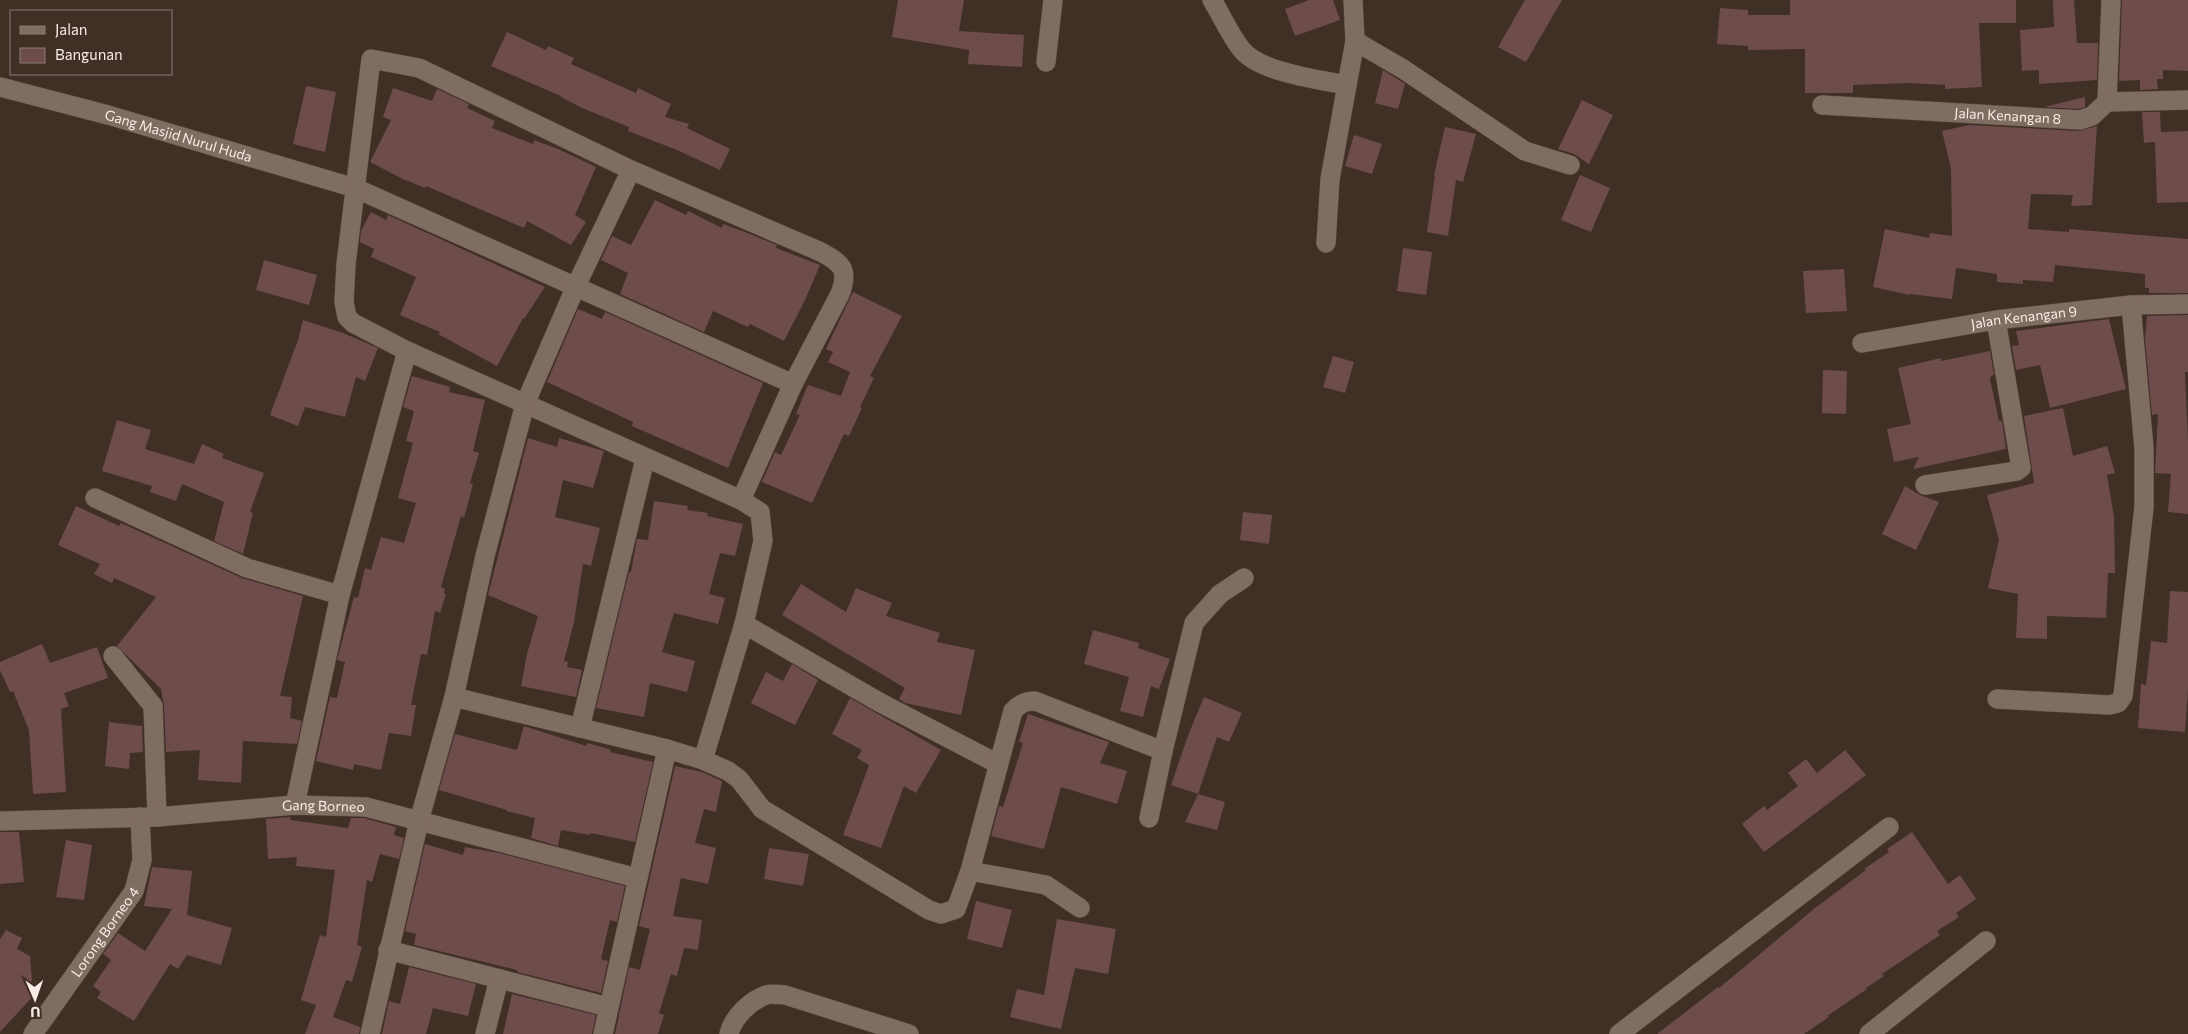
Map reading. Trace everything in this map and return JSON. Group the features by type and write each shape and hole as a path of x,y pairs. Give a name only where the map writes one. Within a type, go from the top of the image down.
{"street":[{"path":"1046,62 1052,0"},
{"path":"1212,0 1243,50 1257,62 1296,75 1347,85"},
{"path":"2110,0 2107,102 2188,100"},
{"path":"1326,243 1330,179 1355,41 1356,3"},
{"path":"1355,41 1404,69 1525,151 1570,165"},
{"path":"703,760 744,624 763,541 763,525 760,512 741,500 645,459 407,351 354,323 347,317 344,302 346,264 371,59 419,68 631,170 835,259 843,269 845,279 840,294 793,384 741,500"},
{"name":"Gang Masjid Nurul Huda","path":"0,87 108,115 356,188 793,384"},
{"name":"Jalan Kenangan 8","path":"1822,105 2080,120 2092,116 2107,102"},
{"path":"370,1034 419,821 454,697 486,556 525,404 576,286 631,170"},
{"name":"Jalan Kenangan 9","path":"1862,343 1996,320 2131,305 2188,304"},
{"path":"1996,700 2109,705 2118,703 2123,696 2144,507 2144,448 2131,305"},
{"path":"1925,485 2017,471 2021,468 1996,320"},
{"path":"295,805 340,595 407,351"},
{"path":"580,728 645,459"},
{"path":"95,498 247,568 340,595"},
{"path":"1149,818 1194,622 1220,594 1244,578"},
{"path":"744,624 879,702 998,764"},
{"name":"Lorong Borneo 4","path":"33,1034 134,891 142,860 149,817 154,706 113,656"},
{"path":"454,697 667,749 703,760 728,771 739,779 762,809 929,910 941,914 956,908 970,871 998,764 1013,712 1017,706 1028,701 1035,701 1164,751"},
{"path":"603,1034 667,749"},
{"name":"Gang Borneo","path":"0,821 149,817 295,805 366,807 638,878"},
{"path":"1619,1034 1889,827"},
{"path":"970,871 1046,886 1080,908"},
{"path":"1869,1034 1986,941"},
{"path":"388,950 608,1007"},
{"path":"485,1034 499,979"},
{"path":"730,1034 731,1029 746,1006 767,994 785,995 909,1034"}],"building":[{"path":"898,0 964,0 959,31 1024,35 1022,67 968,64 969,50 892,37"},
{"path":"1309,0 1333,0 1340,20 1295,36 1285,9"},
{"path":"1525,0 1562,0 1526,62 1498,47"},
{"path":"1790,0 2016,0 2016,23 1979,23 1982,87 1945,89 1945,85 1909,83 1853,85 1853,93 1805,93 1805,49 1748,50 1748,46 1717,44 1720,8 1748,10 1748,15 1790,15"},
{"path":"2053,0 2074,0 2077,43 2098,43 2097,80 2039,84 2039,70 2022,71 2020,30 2054,27"},
{"path":"2122,0 2188,0 2188,71 2163,70 2163,79 2157,79 2158,89 2140,90 2140,80 2119,81"},
{"path":"507,32 546,50 548,46 574,58 571,64 636,93 638,88 671,104 665,117 689,124 687,128 730,149 720,170 677,150 628,131 629,127 582,108 561,96 491,66"},
{"path":"1383,70 1405,84 1398,109 1375,103"},
{"path":"306,86 336,92 325,152 293,144"},
{"path":"393,88 432,101 437,89 469,104 467,108 495,121 492,128 533,144 534,140 558,149 596,167 575,215 586,222 571,245 527,221 524,228 426,186 425,188 403,179 370,162 391,120 383,117"},
{"path":"2085,97 2085,107 2078,109 2044,107"},
{"path":"1582,100 1613,115 1589,164 1574,154 1558,149"},
{"path":"2142,112 2160,112 2161,132 2188,131 2188,202 2157,203 2155,142 2144,143"},
{"path":"1969,125 2079,131 2097,126 2092,205 2071,206 2073,195 2031,194 2028,229 2069,232 2069,229 2188,239 2188,293 2149,293 2149,288 2145,288 2145,274 2055,265 2053,282 2023,280 2023,284 1997,282 1997,274 1956,268 1952,299 1910,295 1873,287 1885,229 1929,238 1930,233 1952,236 1951,168 1942,131"},
{"path":"1445,127 1476,134 1463,182 1456,180 1448,236 1427,232 1434,175"},
{"path":"1354,135 1382,144 1372,174 1345,166"},
{"path":"1580,175 1610,188 1591,232 1561,220"},
{"path":"655,200 686,215 688,211 722,228 723,224 745,232 777,245 776,248 820,265 784,341 750,324 748,327 713,311 704,332 620,294 628,273 601,260 612,236 631,245"},
{"path":"371,212 386,220 388,215 545,287 523,318 497,366 438,334 440,332 400,315 416,277 371,257 374,249 360,242 361,231"},
{"path":"1403,248 1432,252 1426,295 1397,291"},
{"path":"264,260 317,275 309,305 256,290"},
{"path":"1844,269 1847,311 1806,313 1803,271"},
{"path":"853,292 902,316 870,376 874,378 849,436 844,434 812,503 762,482 775,452 781,455 800,415 796,414 808,385 841,396 850,372 828,362 833,352 826,349"},
{"path":"578,309 602,319 605,312 763,383 728,468 632,426 633,422 547,382"},
{"path":"2188,315 2188,372 2185,372 2188,441 2188,514 2168,512 2171,474 2155,473 2158,414 2152,415 2145,339 2147,316"},
{"path":"2109,319 2126,389 2050,408 2040,365 2016,370 2012,346 2019,345 2016,331"},
{"path":"303,320 343,333 378,348 365,381 356,377 345,417 305,407 298,426 270,415 298,340"},
{"path":"1990,351 1994,375 1990,379 1999,421 2002,421 2006,449 1913,469 1919,457 1894,462 1887,429 1911,424 1898,368 1941,358 1941,361"},
{"path":"1333,356 1354,362 1345,393 1323,387"},
{"path":"1823,370 1847,371 1846,414 1822,413"},
{"path":"412,376 450,387 449,392 485,400 473,451 479,453 470,483 473,484 464,518 461,516 441,587 445,589 444,593 446,594 440,613 435,611 427,655 421,654 411,705 416,705 411,736 389,733 381,770 354,764 353,770 316,761 330,697 337,698 345,662 337,660 354,597 358,598 365,568 371,570 381,537 404,543 416,503 398,498 413,443 406,441 414,411 403,407"},
{"path":"2063,408 2073,456 2107,446 2115,473 2107,475 2114,517 2115,573 2108,573 2106,618 2047,616 2047,639 2016,638 2018,594 1988,588 1999,540 1987,495 2034,483 2024,416"},
{"path":"117,420 151,430 145,449 194,464 202,444 224,454 222,458 264,473 250,512 253,513 243,554 214,541 224,502 182,484 176,501 150,492 152,486 102,471"},
{"path":"528,438 557,447 559,438 604,451 593,488 563,480 555,517 600,528 591,566 583,564 574,622 564,661 568,662 567,667 582,670 576,697 521,686 527,654 538,616 488,595"},
{"path":"1905,486 1920,495 1939,502 1916,550 1882,534"},
{"path":"654,501 688,506 687,510 708,513 707,516 743,524 735,556 720,553 709,594 725,598 718,624 674,613 662,652 695,661 687,692 650,683 644,717 596,708 629,572 631,572 637,539 648,540"},
{"path":"76,506 119,526 121,523 242,578 303,596 280,696 292,697 290,718 302,721 297,744 243,741 241,783 198,780 200,750 166,752 164,706 161,689 117,646 156,597 114,578 112,583 94,574 100,564 58,545"},
{"path":"1243,512 1272,515 1269,544 1240,540"},
{"path":"801,584 846,612 856,588 892,603 886,616 940,633 937,642 975,650 961,715 905,703 899,699 905,688 782,615"},
{"path":"2170,591 2188,592 2188,690 2185,732 2138,728 2141,684 2146,685 2151,641 2167,643"},
{"path":"1093,630 1139,643 1138,648 1170,659 1159,689 1151,686 1143,717 1120,711 1129,677 1084,664"},
{"path":"42,644 50,663 97,647 108,678 64,693 69,706 61,709 66,792 33,794 29,730 13,691 10,692 0,670 0,662"},
{"path":"792,664 818,680 795,725 751,703 766,672 783,681"},
{"path":"1204,697 1242,713 1229,742 1217,737 1198,794 1171,785"},
{"path":"850,698 941,750 916,793 904,786 881,848 843,835 869,765 857,758 862,750 832,734"},
{"path":"1028,714 1109,742 1100,763 1127,771 1117,804 1061,787 1044,849 991,836 999,806 1003,807 1023,743 1019,742"},
{"path":"109,722 142,726 143,752 130,753 129,769 105,766"},
{"path":"524,726 586,746 588,743 611,750 610,752 653,762 635,842 591,833 590,835 561,830 558,846 531,838 535,818 439,790 455,734 517,750"},
{"path":"1845,750 1866,775 1764,852 1742,824 1764,806 1767,810 1798,786 1788,773 1806,759 1817,773"},
{"path":"675,766 702,772 722,781 716,812 704,809 695,843 716,848 708,884 681,878 673,916 702,920 698,950 684,948 677,976 671,974 659,1013 664,1015 658,1034 615,1034 629,967 640,970 650,929 639,926"},
{"path":"1198,794 1225,802 1217,830 1185,822"},
{"path":"290,817 291,820 348,828 351,818 364,818 396,827 394,835 404,838 399,859 380,854 372,882 367,880 357,945 362,947 352,982 346,980 333,1017 360,1027 359,1034 305,1034 316,1005 301,1000 320,935 326,937 335,870 296,866 297,857 268,859 266,819"},
{"path":"0,832 19,832 24,882 0,884"},
{"path":"1912,832 1948,884 1960,875 1976,899 1956,913 1959,917 1937,931 1940,935 1882,974 1884,976 1804,1034 1657,1034 1719,988 1815,908 1866,870 1864,869 1889,852 1887,849"},
{"path":"66,840 92,845 84,900 56,897"},
{"path":"425,844 463,855 465,847 499,853 625,886 617,922 610,920 601,959 608,961 601,993 414,945 416,934 405,931"},
{"path":"769,848 809,854 803,886 764,879"},
{"path":"152,867 192,871 187,915 232,928 221,965 187,955 178,969 170,964 134,1021 97,998 101,992 93,986 111,960 103,954 118,933 145,951 172,909 144,906"},
{"path":"976,901 1012,910 1002,948 967,939"},
{"path":"1057,919 1116,929 1108,974 1075,968 1061,1029 1010,1017 1017,989 1044,995"},
{"path":"6,930 22,938 17,949 30,956 32,980 28,986 36,993 0,1032 0,939"},
{"path":"409,967 476,984 468,1016 433,1008 426,1034 382,1034 389,1001 400,1004"},
{"path":"512,994 596,1015 592,1034 503,1034"}]}
